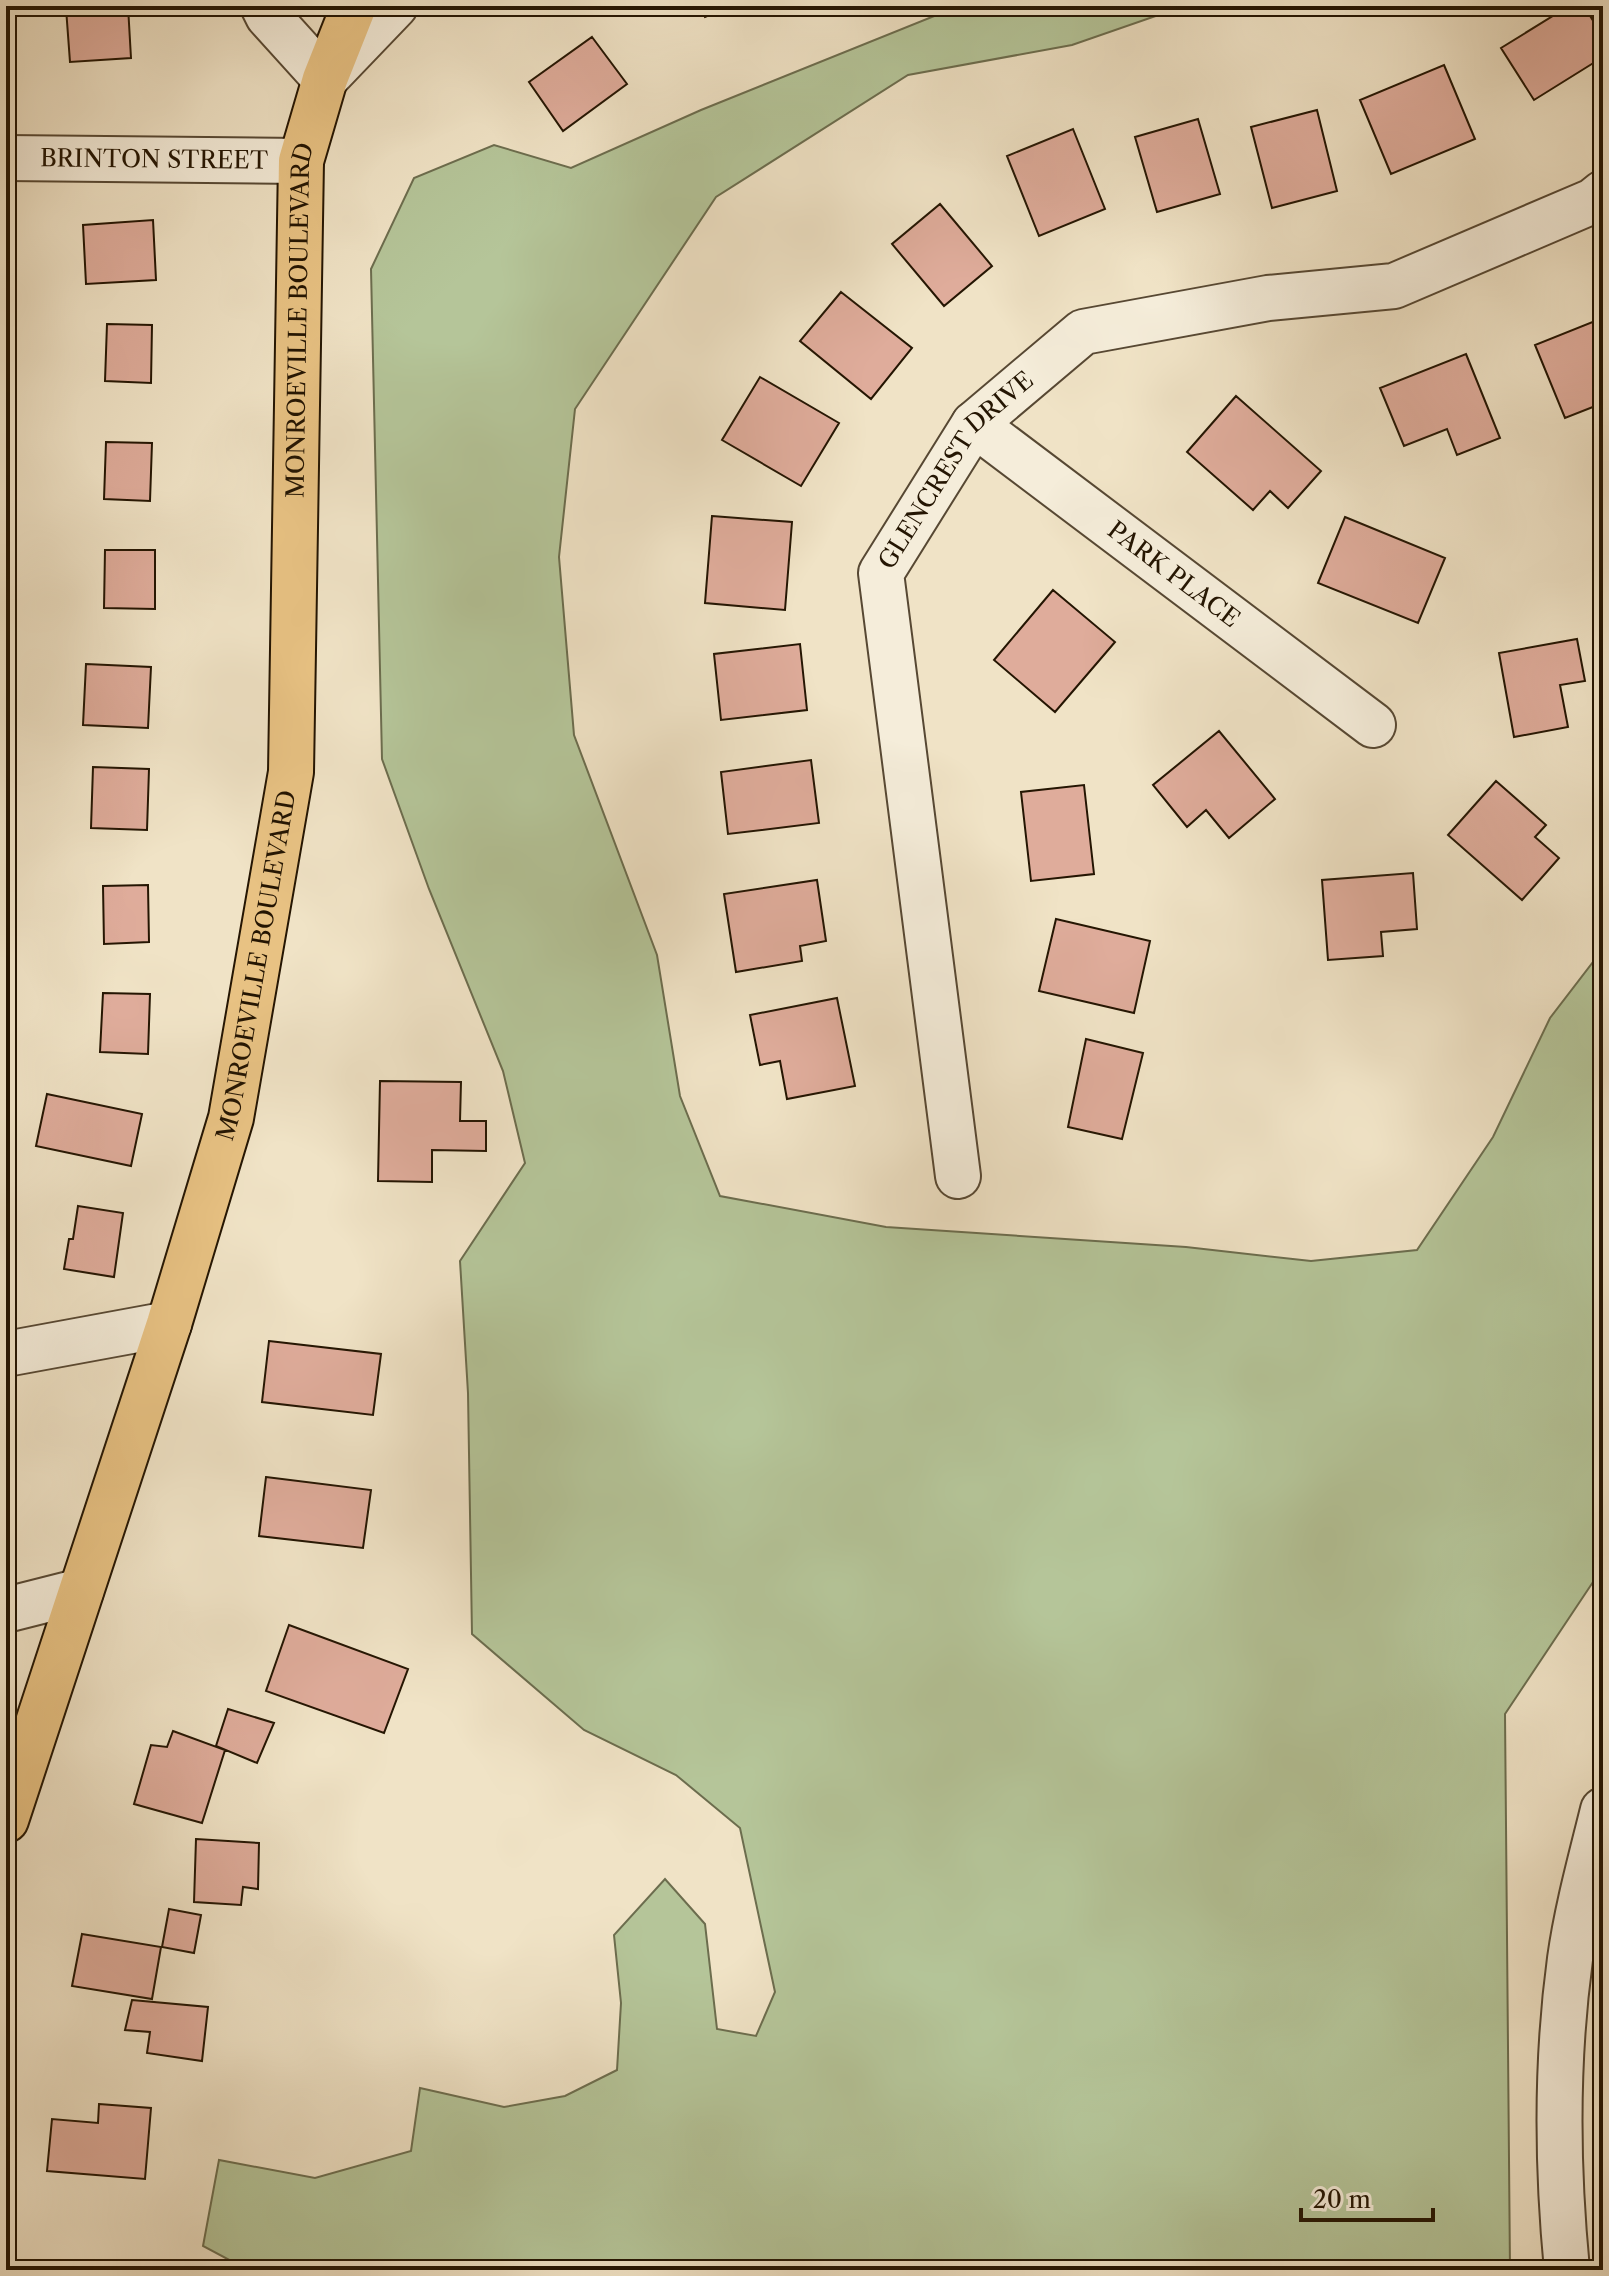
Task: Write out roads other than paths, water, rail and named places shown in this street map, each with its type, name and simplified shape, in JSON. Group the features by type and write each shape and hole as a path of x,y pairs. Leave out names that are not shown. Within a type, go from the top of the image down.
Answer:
{"main road":[{"name":"MONROEVILLE BOULEVARD","path":"6,1820 169,1324 231,1118 291,772 301,161 325,79 354,6"}],"street":[{"path":"263,6 268,16 325,79 395,6"},
{"name":"BRINTON STREET","path":"6,158 301,161"},
{"name":"GLENCREST DRIVE","path":"958,1176 881,573 974,424 1083,332 1268,298 1394,286 1593,201 1603,193"},
{"name":"PARK PLACE","path":"974,424 1373,725"},
{"path":"6,1354 169,1324"},
{"path":"6,1610 81,1591"},
{"path":"1567,2270 1561,2209 1558,2114 1563,2045 1570,1960 1603,1810"}]}
